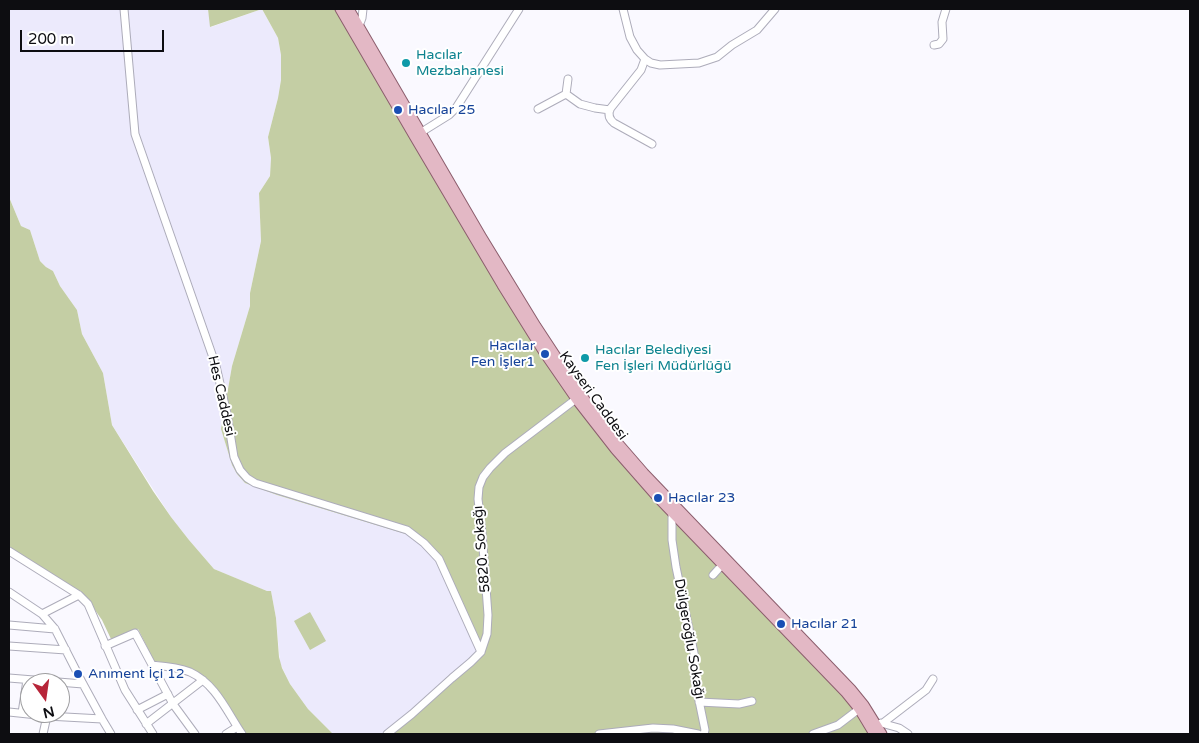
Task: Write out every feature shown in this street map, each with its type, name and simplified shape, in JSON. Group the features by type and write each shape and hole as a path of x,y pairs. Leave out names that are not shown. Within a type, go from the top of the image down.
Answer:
{"main road":[{"name":"Kayseri Caddesi","path":"340,9 536,326 611,435 644,473 851,688 864,705 876,726"},
{"name":"Kayseri Caddesi","path":"349,9 417,134 520,313 576,399 615,449 672,512 801,645 846,693 859,710 876,726"},
{"path":"876,726 882,734"}],"street":[{"name":"Hes Caddesi","path":"124,9 134,130 216,366 234,457 240,470 247,478 256,483 407,530 440,559 480,652"},
{"path":"359,26 363,9"},
{"path":"417,134 449,115 456,108 519,9"},
{"path":"623,9 630,37 637,50 644,59 651,63 660,64 699,63 716,57 758,30 775,9"},
{"path":"934,45 939,44 942,39 942,22 946,9"},
{"path":"644,59 641,70 610,110 610,118 614,123 652,144"},
{"path":"566,94 568,80"},
{"path":"566,94 580,104 610,110"},
{"path":"538,108 566,94"},
{"name":"5820. Sokağı","path":"480,652 487,634 488,615 478,499 479,487 483,477 505,453 576,399"},
{"name":"Dülgeroğlu Sokağı","path":"672,512 672,540 694,653 695,681 705,730 704,734"},
{"path":"9,551 79,595 88,604 125,690 154,734"},
{"path":"712,575 722,564"},
{"path":"9,592 42,614 55,629 111,734"},
{"path":"42,614 79,595"},
{"path":"9,625 55,629"},
{"path":"105,646 135,633 173,704 195,734"},
{"path":"9,646 66,650"},
{"path":"387,734 471,662 480,652"},
{"path":"152,665 174,667 190,672 203,680 217,694 242,734"},
{"path":"876,726 926,690 933,679"},
{"path":"146,724 203,680"},
{"path":"70,683 83,684"},
{"path":"137,710 168,694"},
{"path":"700,702 739,704 752,701"},
{"path":"813,734 838,725 859,710"},
{"path":"70,717 102,719"},
{"path":"226,734 237,726"},
{"path":"876,726 899,728 908,734"},
{"path":"599,734 653,728 672,729 698,734"}],"shaded area":[{"path":"9,9 208,9 211,27 262,9 278,38 281,55 281,80 268,137 271,158 270,176 259,193 261,241 250,293 250,306 232,366 221,429 232,465 245,483 277,495 409,535 437,560 476,649 476,654 447,677 422,703 382,734 333,734 308,709 290,684 280,663 276,618 271,591 214,569 171,517 112,425 103,373 82,334 77,310 60,286 53,271 40,261 30,230 21,226 9,197"}],"green space":[{"path":"208,9 262,9 210,27"},
{"path":"262,9 346,9 572,386 880,734 382,734 422,703 447,677 476,654 476,649 437,560 427,549 409,535 277,495 245,483 232,465 221,429 232,366 250,306 250,293 261,241 259,193 270,176 271,158 268,137 281,80 281,55 278,38"},
{"path":"9,197 21,226 30,230 40,261 53,271 60,286 77,310 82,334 103,373 112,425 171,517 214,569 271,591 282,668 290,684 308,709 333,734 244,734 216,689 168,663 154,661 138,629 111,639 102,620 85,596 9,547"},
{"path":"310,612 326,641 310,650 294,621"}],"place":[{"name":"Hacılar Mezbahanesi","path":"406,63"},
{"name":"Hacılar 25","path":"398,110"},
{"name":"Hacılar Fen İşler1","path":"545,354"},
{"name":"Hacılar Belediyesi Fen İşleri Müdürlüğü","path":"585,358"},
{"name":"Hacılar 23","path":"658,498"},
{"name":"Hacılar 21","path":"781,624"},
{"name":"Anıment İçi 12","path":"78,674"}]}
